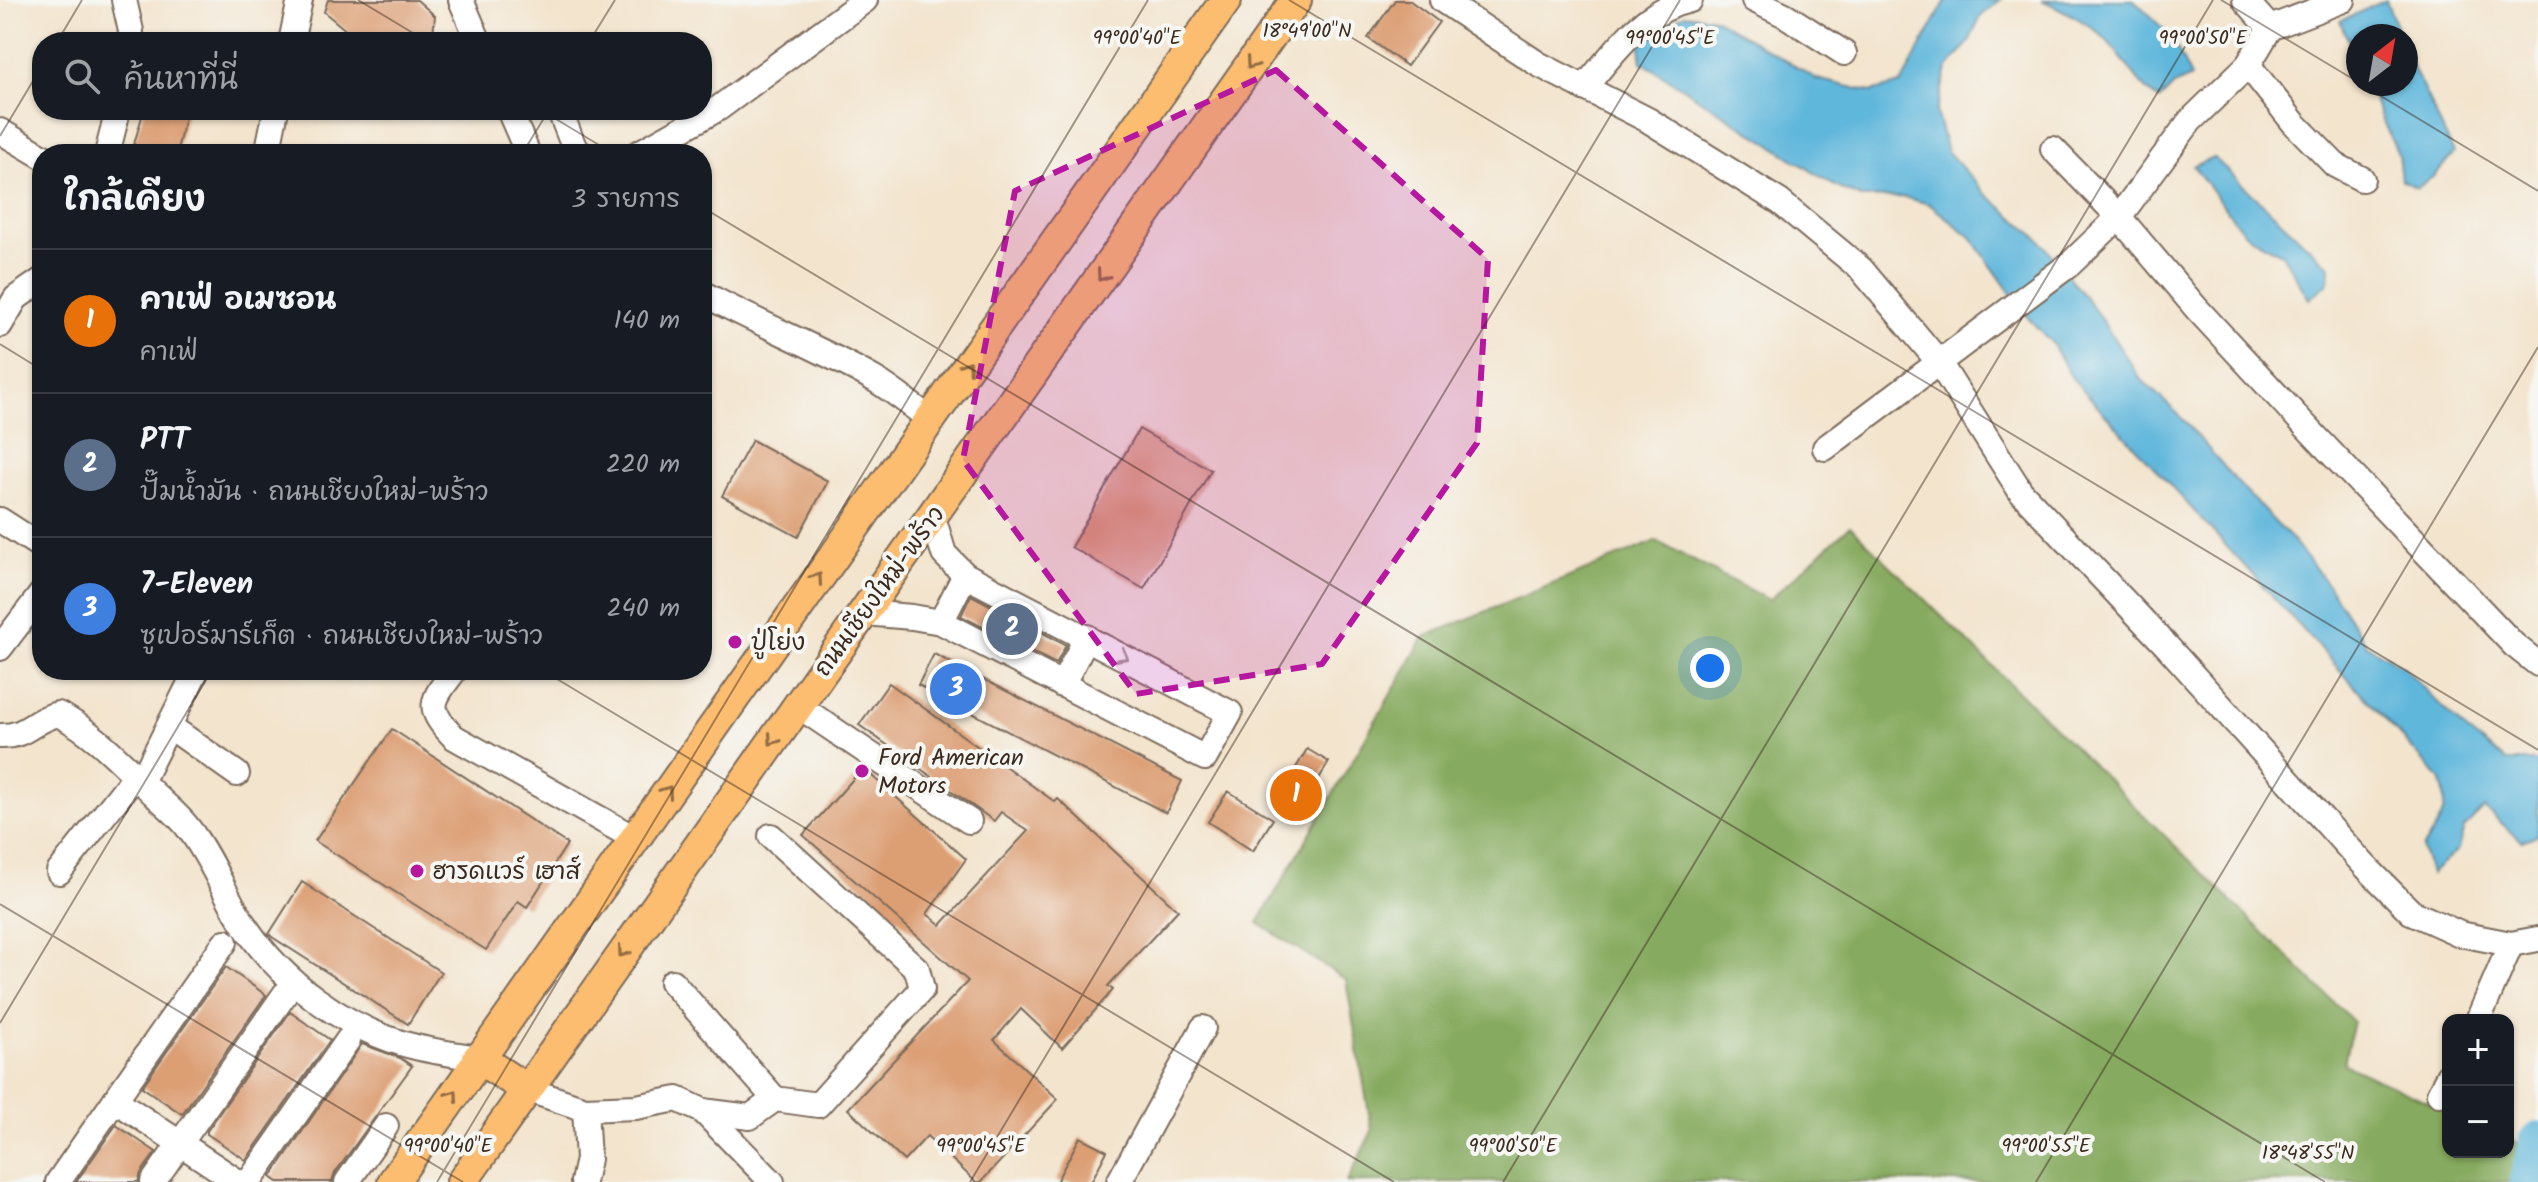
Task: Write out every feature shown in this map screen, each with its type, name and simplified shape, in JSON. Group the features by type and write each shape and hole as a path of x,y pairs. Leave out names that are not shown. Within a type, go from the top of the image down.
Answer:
{"main road":[{"path":"393,1182 1226,0"},
{"name":"ถนนเชียงใหม่-พร้าว","path":"462,1182 1296,0"},
{"path":"478,1058 526,1089"}],"street":[{"path":"124,0 131,32"},
{"path":"293,32 300,0"},
{"path":"461,0 475,32"},
{"path":"712,112 865,0"},
{"path":"1442,0 1538,64 1648,120 1780,202 1861,269 1938,361 2021,492 2165,644 2399,901 2411,912 2460,934 2511,944 2538,939"},
{"path":"1584,88 1641,22 1665,8 1690,0"},
{"path":"1754,0 1785,15 1844,53"},
{"path":"2245,0 2270,28"},
{"path":"1825,448 2070,264 2119,217 2190,121 2248,65 2270,28 2343,0"},
{"path":"2248,65 2294,123 2335,165 2362,179"},
{"path":"110,144 116,120"},
{"path":"269,144 274,120"},
{"path":"513,120 524,144"},
{"path":"563,120 573,144"},
{"path":"655,144 698,120"},
{"path":"0,131 32,150"},
{"path":"2053,149 2119,217 2197,309 2298,418 2514,645 2538,664"},
{"path":"0,325 8,296 32,285"},
{"path":"712,298 746,317 789,334 876,381 930,419"},
{"path":"864,613 941,622 1205,758 1230,713 965,575 944,554 933,517"},
{"path":"0,520 32,541"},
{"path":"941,622 965,575"},
{"path":"0,648 32,606"},
{"path":"1062,685 1087,637"},
{"path":"59,872 138,779 192,680"},
{"path":"447,680 434,704 436,719 454,737 634,838"},
{"path":"797,705 969,821"},
{"path":"0,736 16,737 44,717 58,714 79,725 188,827 247,930 277,965 315,999 356,1024 400,1043 478,1058"},
{"path":"169,726 237,774"},
{"path":"672,982 775,1099 818,1105 922,989 917,969 771,836"},
{"path":"58,1182 225,942"},
{"path":"2481,1014 2511,944"},
{"path":"153,1182 285,994"},
{"path":"1119,1182 1203,1028"},
{"path":"249,1182 348,1040"},
{"path":"526,1089 585,1109 636,1107 677,1099 703,1111 750,1117 775,1099"},
{"path":"115,1100 238,1182"},
{"path":"583,1182 588,1159 585,1109"},
{"path":"703,1111 772,1182"},
{"path":"347,1182 386,1126"}],"highlighted area":[{"path":"1276,70 1488,259 1477,443 1322,664 1136,694 963,460 1015,191"}],"green space":[{"path":"1850,526 2353,1021 2344,1064 2442,1108 2442,1158 2514,1158 2514,1141 2538,1152 2538,1182 1347,1182 1372,1131 1346,980 1258,923 1424,637 1656,541 1769,600"}],"water":[{"path":"1946,0 2000,0 1980,17 1969,42 1947,69 1936,112 1947,151 1984,192 2040,240 2097,313 2140,378 2179,415 2293,541 2327,584 2367,645 2403,667 2460,725 2506,761 2538,763 2538,835 2522,841 2484,808 2464,828 2458,849 2431,874 2422,848 2442,816 2445,799 2440,779 2072,378 2052,343 2029,319 1971,237 1929,204 1903,197 1861,198 1835,186 1642,62 1640,46 1655,31 1685,14 1714,18 1817,79 1871,92 1901,84"},
{"path":"2042,0 2134,0 2170,34 2191,77 2174,85 2159,100 2101,35"},
{"path":"2386,0 2395,24 2346,24 2346,35 2340,21"},
{"path":"2418,78 2454,153 2434,176 2417,188 2401,180 2398,154 2371,96 2418,96"},
{"path":"2214,158 2330,267 2329,282 2309,299 2282,254 2246,235 2193,166"}],"building":[{"path":"328,0 417,0 435,16 433,32 348,32 324,12"},
{"path":"1395,0 1409,0 1439,22 1407,66 1368,38"},
{"path":"141,120 184,120 178,144 134,144"},
{"path":"1139,429 1211,470 1144,589 1071,547"},
{"path":"752,440 828,481 798,537 722,496"},
{"path":"971,595 1066,645 1056,664 961,616"},
{"path":"934,654 1182,781 1166,813 918,685"},
{"path":"889,683 1055,802 1058,799 1178,910 1108,986 1113,990 1062,1048 1021,1009 994,1040 1058,1099 981,1182 976,1182 927,1136 904,1161 848,1109 968,981 803,835 863,768 966,859 927,914 941,925 1028,831 1001,812 994,821 859,725"},
{"path":"392,729 567,844 527,907 518,901 486,950 315,841"},
{"path":"1307,749 1329,762 1300,810 1279,797"},
{"path":"1228,791 1273,819 1253,851 1208,822"},
{"path":"302,882 441,972 408,1024 269,934"},
{"path":"226,967 266,995 182,1114 142,1087"},
{"path":"290,1012 330,1040 246,1160 207,1134 207,1131"},
{"path":"362,1044 400,1058 412,1066 335,1173 332,1182 278,1182 271,1177"},
{"path":"116,1125 156,1152 138,1182 76,1182"},
{"path":"1080,1137 1107,1151 1091,1182 1056,1182"}],"waterway":[{"path":"2528,1182 2538,1141"}],"place":[{"name":"PTT","path":"1012,629"},
{"name":"ปู่โย่ง","path":"735,642"},
{"name":"7-Eleven","path":"956,689"},
{"name":"Ford American Motors","path":"862,771"},
{"name":"คาเฟ่ อเมซอน","path":"1296,795"},
{"name":"ฮารดแวร์ เฮาส์","path":"417,871"}]}
